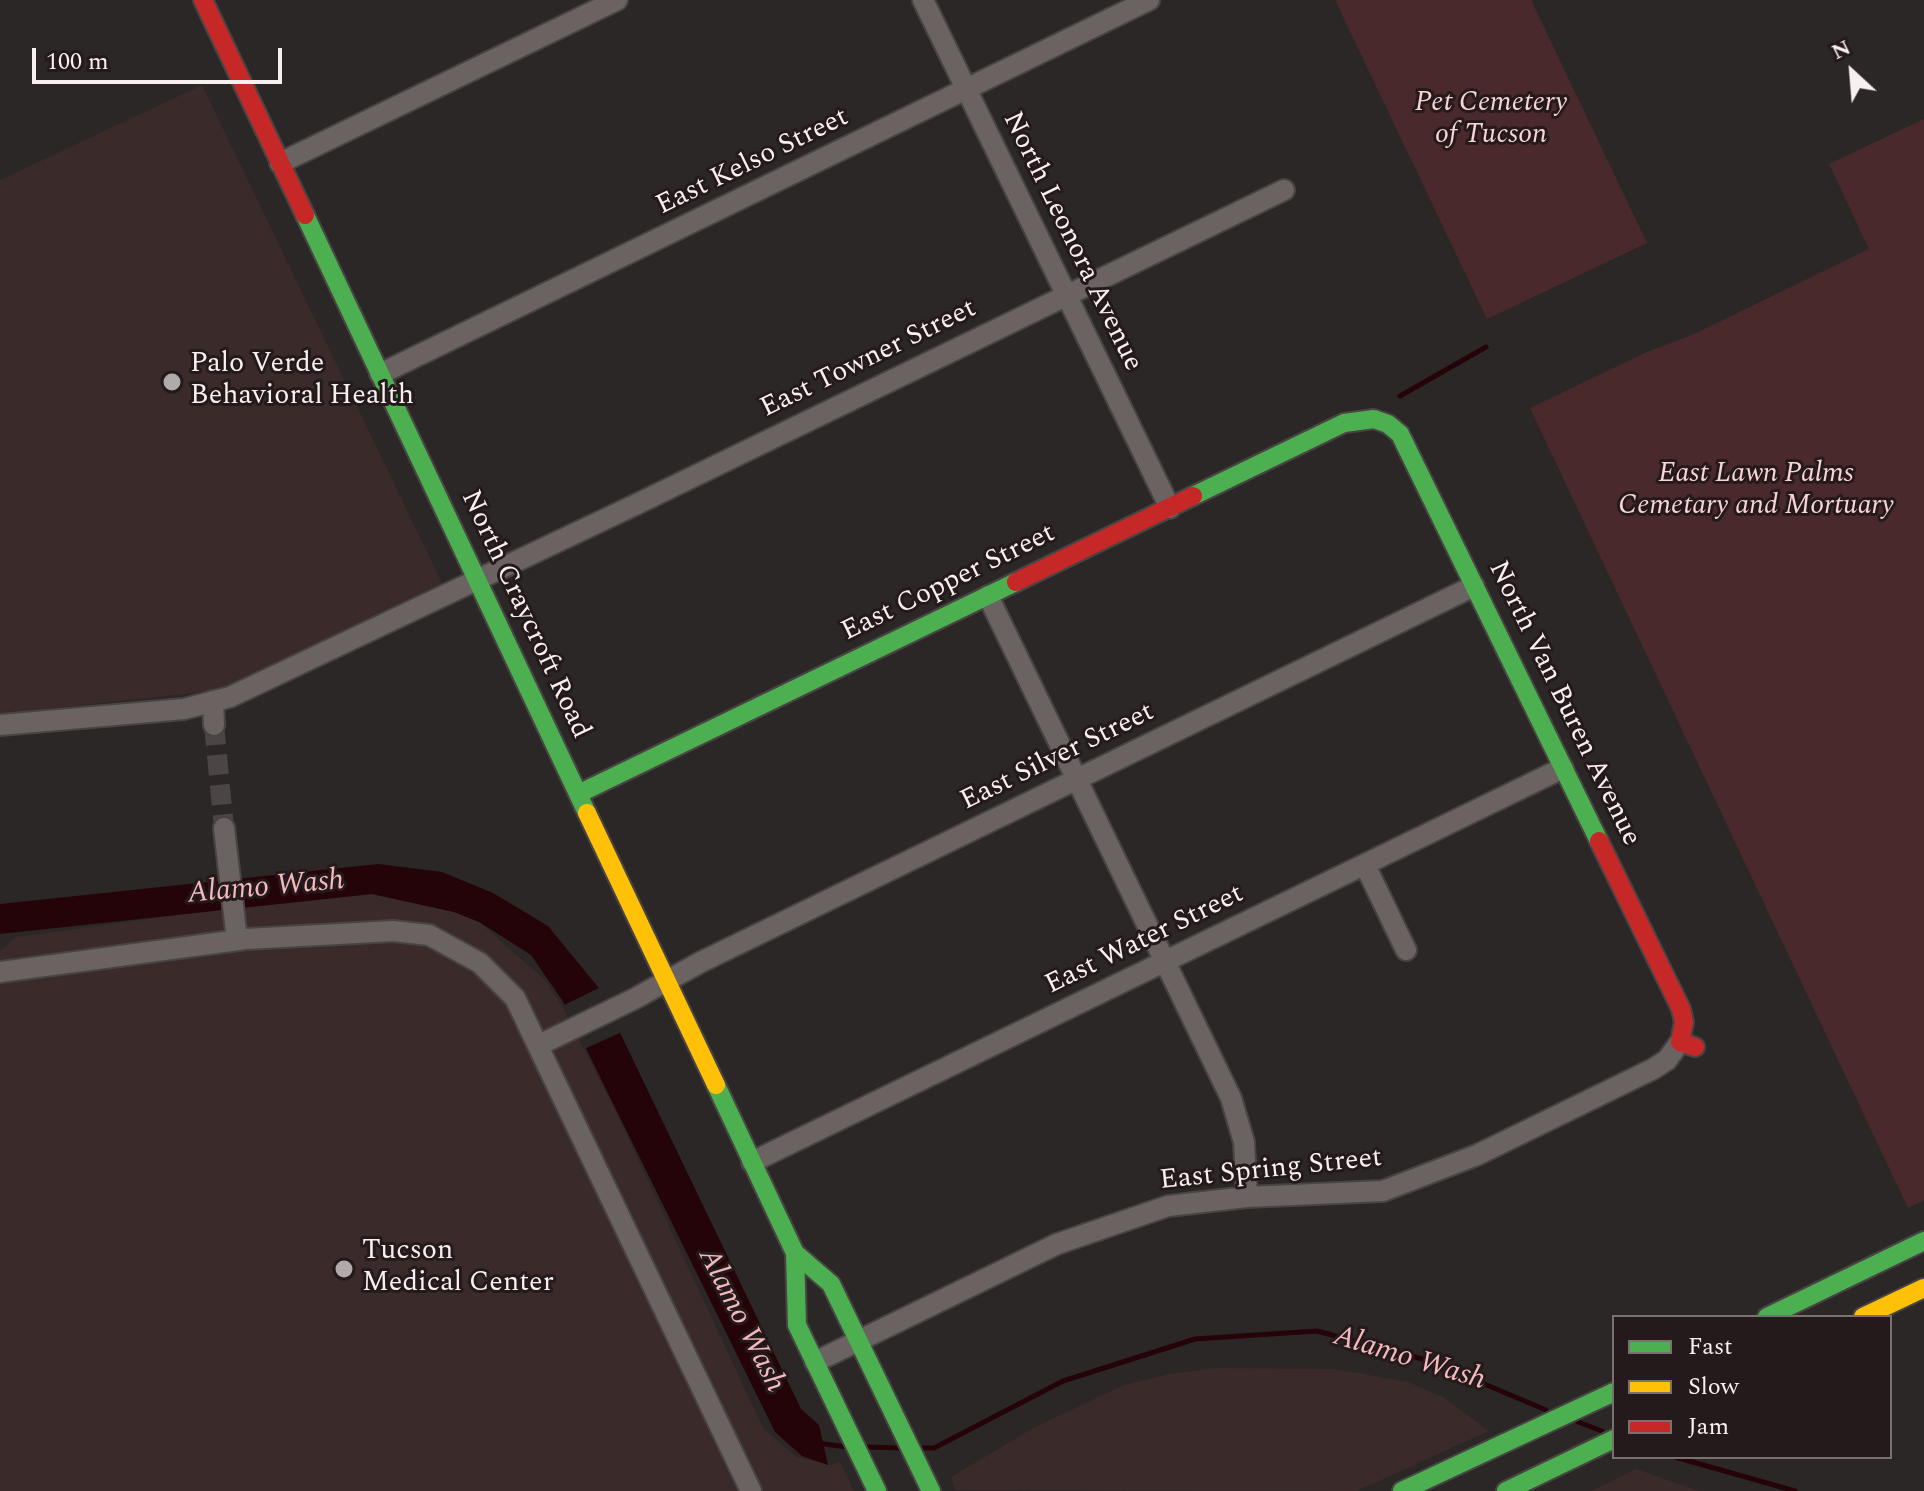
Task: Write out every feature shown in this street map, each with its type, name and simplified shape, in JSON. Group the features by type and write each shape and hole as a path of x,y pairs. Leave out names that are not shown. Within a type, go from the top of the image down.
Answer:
{"main road":[{"name":"North Craycroft Road","path":"203,0 795,1253 797,1325 877,1491"},
{"name":"North Van Buren Avenue","path":"1344,423 1373,409 1400,434 1681,1009 1688,1044"},
{"name":"East Copper Street","path":"578,794 1344,423"},
{"path":"1771,1315 1924,1241"},
{"name":"North Craycroft Road","path":"795,1253 831,1284 931,1491"},
{"path":"1867,1315 1924,1288"},
{"path":"1402,1491 1612,1393"},
{"path":"1506,1491 1612,1440"}],"street":[{"path":"280,163 617,0"},
{"name":"North Leonora Avenue","path":"923,0 1170,508"},
{"name":"East Kelso Street","path":"380,374 1149,0"},
{"name":"East Towner Street","path":"0,725 184,709 248,689 1284,190"},
{"name":"East Silver Street","path":"539,1045 701,962 1474,586"},
{"path":"988,596 1237,1111 1244,1142 1247,1197"},
{"path":"213,701 214,725"},
{"name":"East Water Street","path":"752,1162 1563,768"},
{"path":"224,828 236,930"},
{"path":"1365,865 1406,950"},
{"path":"0,972 236,930 372,931 429,935 480,963 515,998 751,1491"},
{"name":"East Spring Street","path":"815,1362 1057,1244 1168,1206 1247,1197 1383,1191 1477,1155 1653,1069 1688,1044"}],"shaded area":[{"name":"Palo Verde Behavioral Health","path":"202,85 442,583 222,690 0,714 0,180"},
{"name":"Tucson Medical Center","path":"372,894 454,912 479,922 544,979 562,1006 615,1110 763,1428 795,1456 830,1465 840,1462 854,1491 0,1491 0,951 16,937 200,912"},
{"path":"1215,1368 1335,1369 1408,1382 1443,1397 1489,1431 1357,1491 955,1490 951,1477 1035,1427 1124,1385"},
{"path":"1636,1469 1699,1491 1591,1491"}],"green space":[{"name":"Pet Cemetery of Tucson","path":"1335,0 1531,0 1647,243 1487,319"},
{"name":"East Lawn Palms Cemetary and Mortuary","path":"1924,119 1924,1200 1908,1208 1530,408 1647,352 1692,335 1869,249 1829,164"}],"water":[{"name":"Alamo Wash","path":"378,864 442,872 493,893 548,926 598,987 801,1409 819,1425 828,1465 802,1456 775,1432 562,1000 531,955 479,922 454,912 372,894 0,934 0,904"}],"pier":[{"path":"601,987 622,1032 584,1049 562,1006"}],"waterway":[{"path":"1400,396 1486,347"},
{"name":"Alamo Wash","path":"921,1448 934,1448 1063,1381 1195,1339 1317,1331 1430,1361 1546,1410"},
{"name":"Alamo Wash","path":"1578,1422 1602,1431"},
{"name":"Alamo Wash","path":"817,1443 847,1447"},
{"name":"Alamo Wash","path":"865,1447 899,1448"},
{"name":"Alamo Wash","path":"1682,1459 1795,1491"}],"tunnel":[{"path":"214,725 224,828"}],"traffic: fast":[{"path":"305,215 587,813"},
{"path":"1193,496 1344,423 1374,419 1388,424 1400,434 1599,841"},
{"path":"578,794 1016,582"},
{"path":"716,1085 795,1253 797,1325 877,1491"},
{"path":"1771,1315 1924,1241"},
{"path":"795,1253 831,1284 931,1491"},
{"path":"1402,1491 1612,1393"},
{"path":"1506,1491 1612,1440"}],"traffic: slow":[{"path":"587,813 716,1085"},
{"path":"1867,1315 1924,1288"}],"traffic: jam":[{"path":"203,0 305,215"},
{"path":"1016,582 1193,496"},
{"path":"1599,841 1681,1009 1684,1022 1680,1042 1695,1047"}],"place":[{"name":"Palo Verde Behavioral Health","path":"172,382"},
{"name":"Tucson Medical Center","path":"344,1269"}]}
